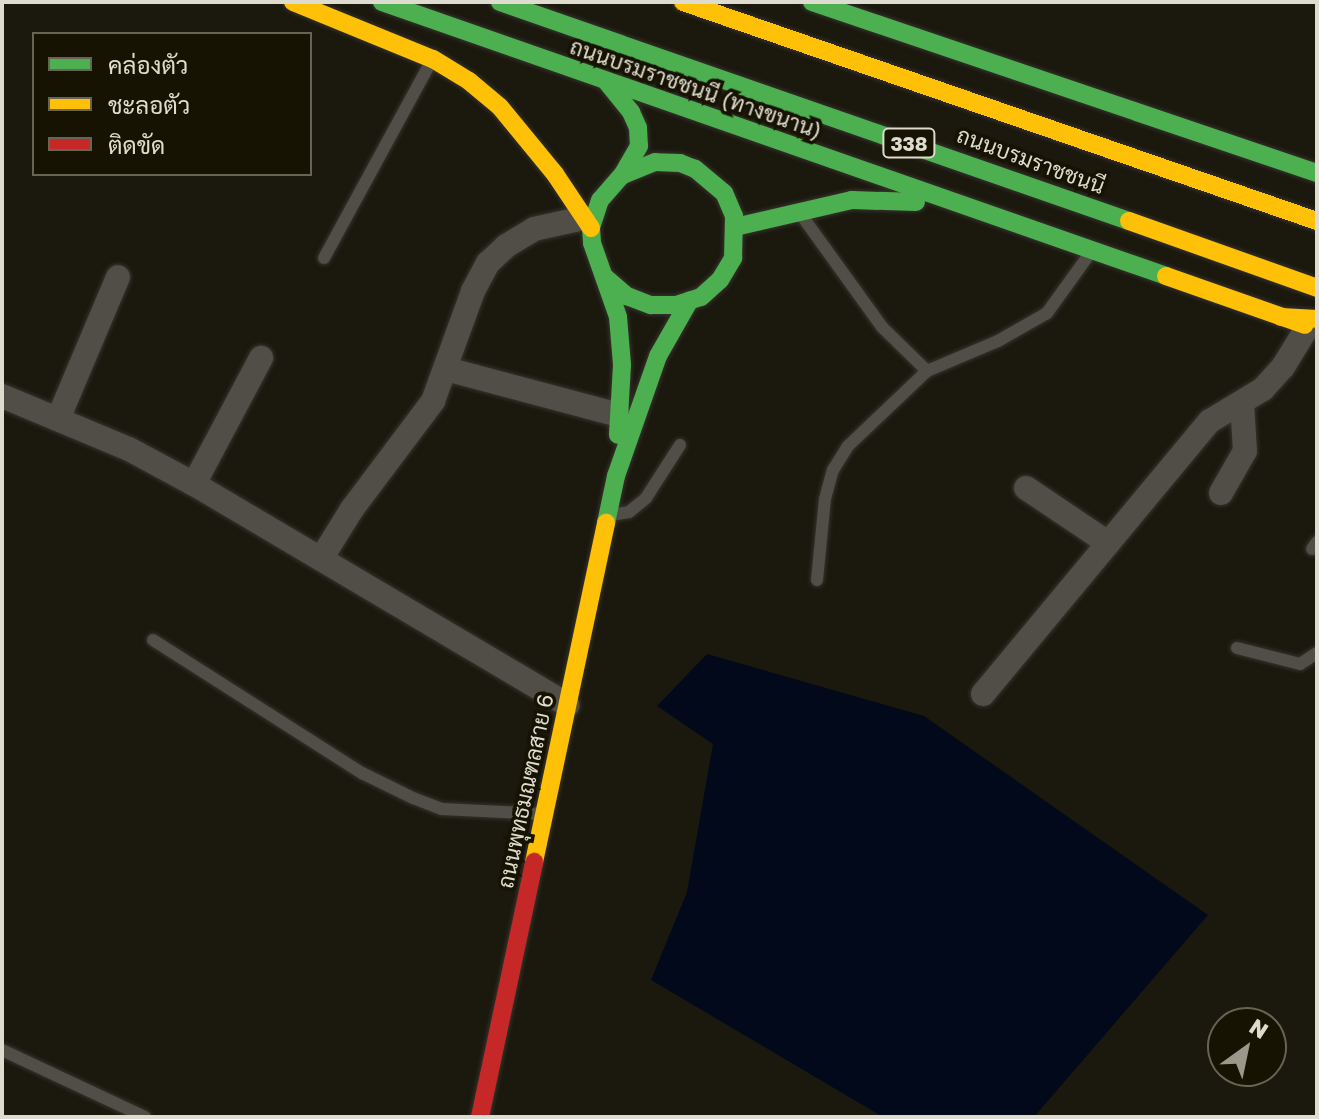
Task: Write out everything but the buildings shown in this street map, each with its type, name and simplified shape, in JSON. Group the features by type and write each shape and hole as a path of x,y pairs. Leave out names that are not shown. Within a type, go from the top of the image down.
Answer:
{"main road":[{"path":"293,2 433,59 469,81 500,107 555,174 588,223 618,317 622,365 616,476"},
{"name":"ถนนบรมราชชนนี (ทางขนาน)","path":"382,2 1091,252 1281,317 1314,325"},
{"name":"ถนนบรมราชชนนี","path":"500,2 1317,288"},
{"name":"ถนนบรมราชชนนี","path":"683,2 1317,221"},
{"path":"812,2 1317,173"},
{"path":"841,2 907,35"},
{"path":"588,223 600,200 622,175 639,146 638,128 631,112 606,81"},
{"path":"606,278 627,296 651,305 676,305 701,297 720,280 733,258 735,227 724,193 695,169 680,163 655,162 622,175"},
{"name":"ถนนบรมราชชนนี (ทางขนาน)","path":"735,227 852,200 893,200 994,218"},
{"path":"616,476 658,356 690,300"},
{"name":"ถนนพุทธมณฑลสาย 6","path":"480,1117 616,476"}],"street":[{"path":"321,559 352,509 433,401 461,320 488,263 506,246 534,229 588,223"},
{"path":"58,419 118,277"},
{"path":"983,694 1210,421 1242,403 1283,367 1314,325"},
{"path":"194,484 261,358"},
{"path":"446,369 619,415"},
{"path":"2,396 129,449 194,484 568,705"},
{"path":"1221,493 1245,451 1242,403"},
{"path":"1026,488 1108,543"}],"lane":[{"path":"324,258 433,59"},
{"path":"798,210 882,327 927,371"},
{"path":"817,580 825,499 833,470 848,446 927,371 998,341 1047,313 1091,252"},
{"path":"607,516 629,512 646,498 680,445"},
{"path":"153,640 362,773 413,798 442,809 544,814"},
{"path":"1237,648 1300,664 1317,653"},
{"path":"2,1050 145,1117"}],"water":[{"path":"707,654 924,716 1208,915 1034,1117 883,1117 651,980 687,892 713,744 657,706"}],"traffic: fast":[{"path":"382,2 1166,276"},
{"path":"500,2 1129,221"},
{"path":"812,2 1317,173"},
{"path":"606,81 631,112 638,128 639,146 622,175"},
{"path":"606,278 627,296 651,305 676,305 701,297 720,280 733,258 734,216 724,193 695,169 680,163 655,162 622,175 600,200 591,228 592,243 618,317 622,365 618,435"},
{"path":"735,227 852,200 916,202"},
{"path":"606,523 616,476 658,356 690,300"}],"traffic: slow":[{"path":"293,2 433,59 469,81 500,107 555,174 591,228"},
{"path":"683,2 1317,221"},
{"path":"1129,221 1317,288"},
{"path":"1166,276 1305,325"},
{"path":"1281,317 1317,319"},
{"path":"534,862 606,523"}],"traffic: jam":[{"path":"480,1117 534,862"}]}
